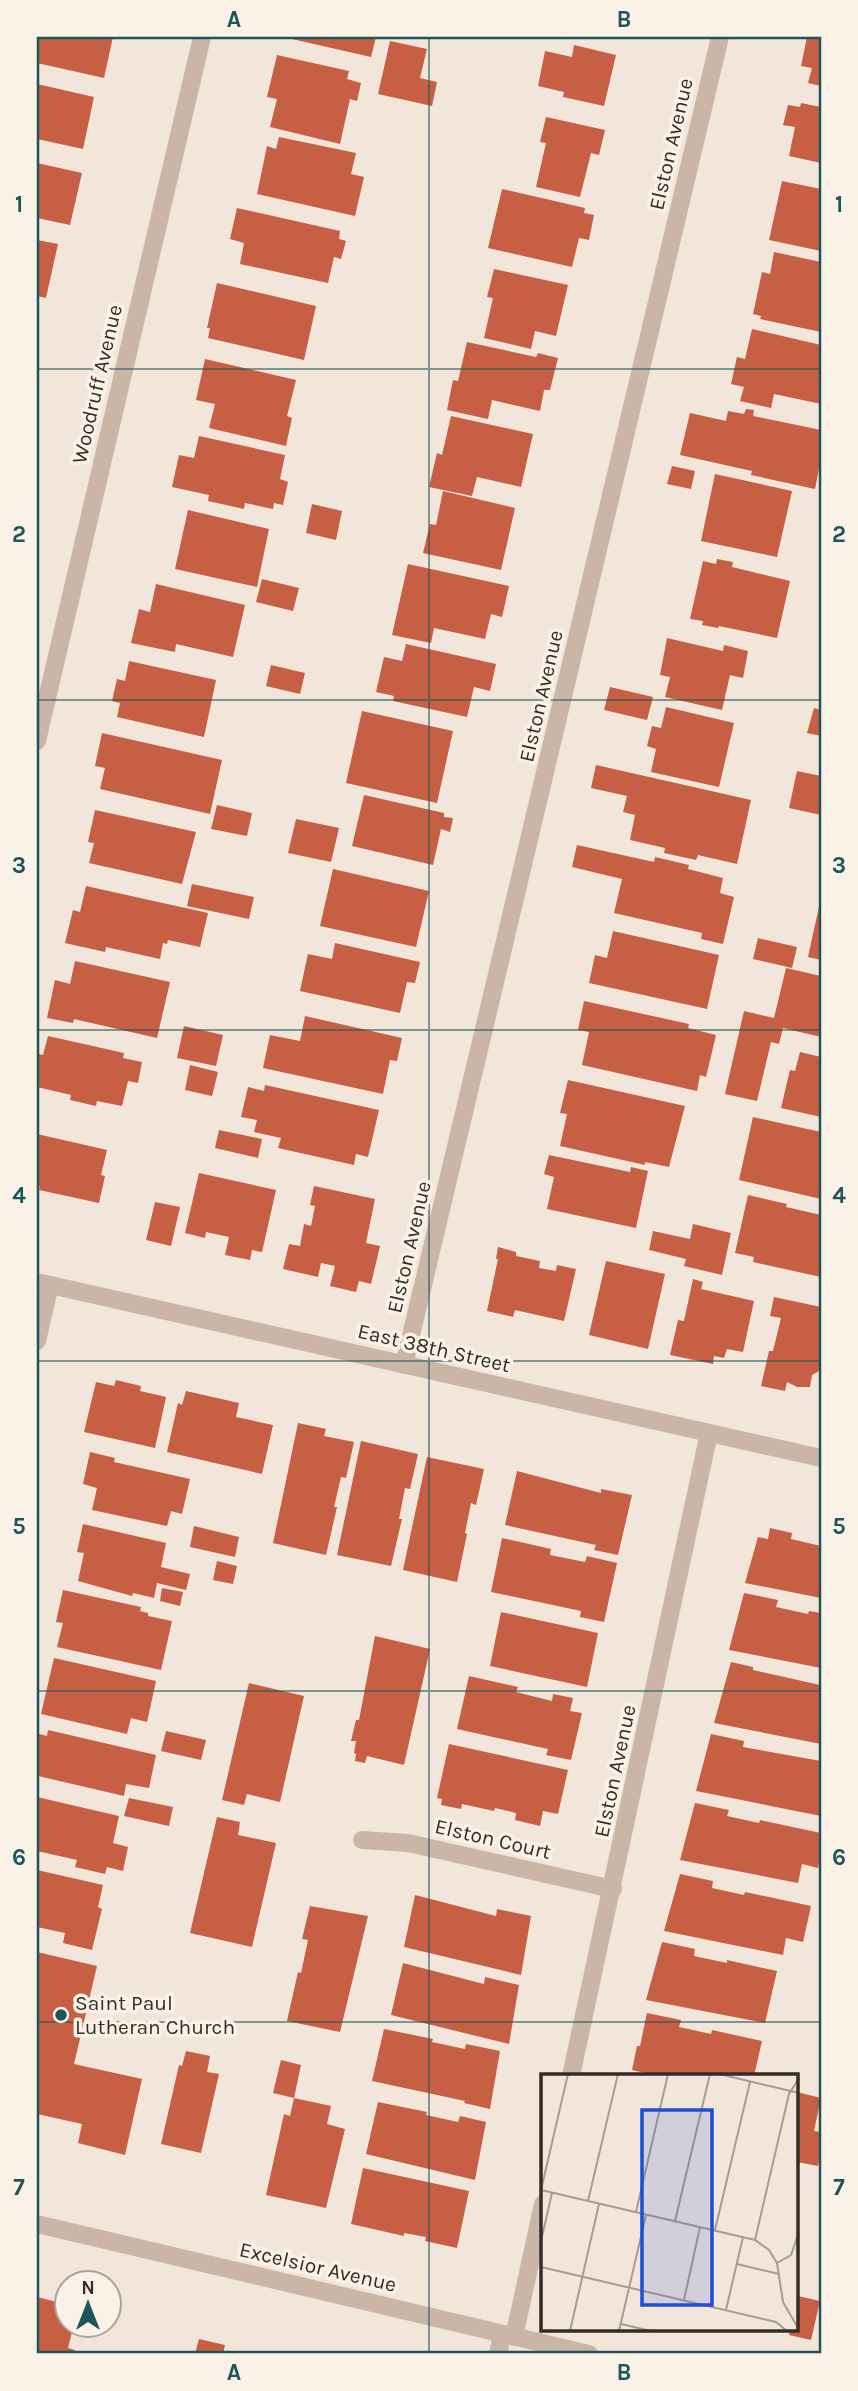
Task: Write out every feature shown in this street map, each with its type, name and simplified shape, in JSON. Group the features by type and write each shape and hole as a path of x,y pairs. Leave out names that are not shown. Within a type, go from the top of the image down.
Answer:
{"street":[{"name":"Woodruff Avenue","path":"37,741 202,37"},
{"name":"Elston Avenue","path":"404,1365 720,37"},
{"name":"East 38th Street","path":"43,1283 821,1458"},
{"path":"37,1341 43,1283"},
{"name":"Elston Avenue","path":"571,2074 709,1433"},
{"name":"Elston Court","path":"362,1840 408,1843 613,1889"},
{"path":"498,2354 508,2336 541,2212"},
{"name":"Excelsior Avenue","path":"37,2224 589,2354"}],"building":[{"path":"37,37 113,37 104,78 37,63"},
{"path":"376,37 371,57 292,39"},
{"path":"807,37 821,37 821,86 808,83 812,68 801,66"},
{"path":"390,41 427,49 420,78 437,82 432,106 378,94"},
{"path":"574,45 616,55 604,106 563,97 564,92 538,86 545,51 572,57"},
{"path":"277,55 349,71 347,79 361,83 357,101 350,99 340,144 270,127 277,99 267,97"},
{"path":"37,84 94,97 83,149 37,139"},
{"path":"801,103 821,107 821,163 789,156 795,127 783,125 788,105 800,107"},
{"path":"546,117 605,130 599,155 591,153 580,197 536,187 546,143 540,142"},
{"path":"279,137 356,153 351,174 364,177 355,216 257,194 267,146 276,149"},
{"path":"37,163 82,173 70,225 37,218"},
{"path":"782,181 821,189 821,251 769,240"},
{"path":"502,189 585,208 584,213 594,215 589,240 579,238 572,267 488,248"},
{"path":"237,208 340,231 339,239 346,241 341,259 334,257 328,283 240,264 244,243 230,239"},
{"path":"37,240 58,244 46,298 37,296"},
{"path":"774,252 821,262 821,332 760,319 761,316 753,314 762,272 770,274"},
{"path":"494,269 568,285 556,336 535,331 531,349 484,338 493,298 487,297"},
{"path":"217,283 316,306 304,360 208,338 210,328 207,328"},
{"path":"752,329 821,345 821,404 774,394 771,408 740,401 744,387 731,384 737,357 745,359"},
{"path":"467,342 536,357 538,353 558,358 550,390 544,390 540,411 492,400 488,419 447,410 453,380 458,381"},
{"path":"205,359 296,380 287,416 292,418 286,446 209,428 215,404 196,400"},
{"path":"746,409 754,410 753,416 821,430 821,459 815,489 680,455 690,413 726,421 728,411 744,414"},
{"path":"451,416 533,434 521,487 477,477 472,496 429,487 437,453 442,455"},
{"path":"199,436 285,455 280,479 288,482 283,505 274,503 273,509 245,503 244,509 208,501 209,495 172,487 179,455 194,458"},
{"path":"672,466 695,471 691,489 667,484"},
{"path":"715,474 792,491 777,557 701,541"},
{"path":"443,491 515,508 501,570 423,553 430,524 436,525"},
{"path":"312,504 342,511 336,540 306,533"},
{"path":"188,510 269,529 257,587 175,569"},
{"path":"717,559 733,562 732,567 790,581 777,638 702,625 703,621 690,619 703,561 716,564"},
{"path":"408,564 509,586 502,617 491,614 485,639 434,628 431,643 392,635"},
{"path":"262,579 299,588 293,611 256,602"},
{"path":"156,584 245,605 233,657 176,644 175,652 131,643 139,609 150,612"},
{"path":"667,638 723,651 724,645 748,651 743,678 730,675 722,710 665,697 670,677 660,675"},
{"path":"406,644 496,664 490,691 474,687 467,717 393,701 394,696 376,692 384,657 402,661"},
{"path":"129,661 216,680 204,737 117,717 120,703 112,701 117,679 125,681"},
{"path":"271,665 305,673 300,694 266,686"},
{"path":"610,687 653,697 647,720 604,710"},
{"path":"666,707 734,723 719,787 651,772 656,749 647,746 652,726 661,728"},
{"path":"814,708 821,710 821,736 807,733"},
{"path":"362,711 453,731 437,803 346,783"},
{"path":"102,733 222,760 210,814 100,789 105,768 95,766"},
{"path":"596,765 751,800 737,864 698,855 696,860 664,853 665,848 630,840 635,815 623,812 627,796 591,788"},
{"path":"797,771 821,776 821,815 789,808"},
{"path":"364,795 444,813 444,817 453,818 450,832 441,829 433,865 352,846"},
{"path":"217,805 252,813 247,836 211,829"},
{"path":"95,810 196,832 182,884 89,863 94,843 88,842"},
{"path":"296,819 339,828 331,862 288,853"},
{"path":"577,845 654,862 655,857 689,865 688,869 723,878 720,893 734,897 723,944 701,939 702,933 614,913 622,879 572,867"},
{"path":"333,869 429,891 416,947 320,926"},
{"path":"192,884 254,897 249,919 187,906"},
{"path":"86,886 208,913 200,947 168,940 167,944 163,943 160,959 106,947 105,952 65,943 73,910 80,912"},
{"path":"821,902 821,960 808,957"},
{"path":"613,931 719,955 707,1009 589,983 595,955 607,958"},
{"path":"758,938 797,947 792,968 753,959"},
{"path":"335,943 420,962 415,983 407,982 400,1013 300,991 308,954 332,959"},
{"path":"75,961 170,982 157,1038 74,1019 73,1023 47,1018 55,980 70,984"},
{"path":"786,968 821,976 821,1037 783,1028 779,1044 771,1042 757,1101 725,1094 744,1011 774,1018"},
{"path":"584,1001 689,1024 688,1028 716,1035 706,1077 700,1075 697,1091 582,1065 589,1032 578,1030"},
{"path":"305,1016 402,1038 397,1061 390,1060 383,1094 263,1068 270,1035 300,1041"},
{"path":"184,1026 223,1035 216,1066 177,1058"},
{"path":"48,1036 124,1053 123,1058 142,1062 138,1083 128,1081 122,1106 97,1101 96,1106 70,1100 71,1095 37,1087 38,1054 43,1055"},
{"path":"800,1052 821,1057 821,1117 781,1108 790,1070 795,1071"},
{"path":"190,1065 218,1072 212,1096 185,1090"},
{"path":"568,1080 685,1106 669,1167 645,1162 645,1165 560,1146 567,1114 560,1113"},
{"path":"265,1085 379,1110 368,1157 356,1154 354,1165 278,1148 281,1138 254,1132 257,1120 241,1117 248,1087 264,1091"},
{"path":"753,1117 821,1132 821,1199 739,1180"},
{"path":"219,1130 262,1139 258,1158 215,1148"},
{"path":"37,1134 107,1150 101,1175 105,1176 99,1203 39,1190"},
{"path":"549,1155 630,1172 631,1167 648,1171 636,1228 547,1209 554,1177 544,1174"},
{"path":"199,1173 276,1190 262,1252 252,1250 250,1260 225,1255 229,1237 206,1232 205,1238 185,1233"},
{"path":"314,1186 375,1199 366,1243 380,1246 371,1284 359,1281 356,1292 330,1286 335,1266 321,1263 318,1277 283,1269 289,1244 300,1246 304,1224 311,1226 315,1206 310,1205"},
{"path":"748,1195 821,1215 821,1277 753,1262 754,1257 735,1253"},
{"path":"155,1202 180,1207 171,1246 146,1240"},
{"path":"693,1224 731,1233 722,1275 684,1266 686,1259 649,1250 653,1231 690,1239"},
{"path":"498,1247 516,1252 516,1256 540,1261 539,1268 556,1271 557,1265 576,1269 564,1321 515,1310 513,1317 487,1311"},
{"path":"606,1261 665,1274 648,1349 589,1335"},
{"path":"693,1279 703,1282 701,1289 754,1301 743,1352 727,1349 724,1358 714,1356 713,1364 670,1355 678,1320 684,1321"},
{"path":"774,1297 821,1307 821,1370 812,1375 810,1387 797,1387 787,1382 785,1391 761,1386 769,1351 773,1351 781,1318 770,1316"},
{"path":"116,1380 141,1386 140,1391 166,1397 155,1448 84,1432 96,1382 114,1386"},
{"path":"186,1391 239,1403 236,1417 273,1425 262,1474 167,1452 178,1403 182,1405"},
{"path":"298,1423 326,1429 324,1436 354,1442 346,1478 341,1477 326,1555 273,1543"},
{"path":"361,1441 418,1454 410,1489 405,1488 399,1519 402,1519 391,1566 337,1555"},
{"path":"90,1452 115,1458 114,1462 190,1479 182,1514 171,1511 167,1526 92,1510 97,1488 83,1484"},
{"path":"427,1457 484,1469 476,1505 471,1503 457,1582 403,1570"},
{"path":"517,1471 601,1493 601,1489 632,1495 618,1555 594,1550 596,1545 505,1525"},
{"path":"83,1524 166,1543 161,1567 190,1574 186,1590 157,1583 154,1598 133,1593 132,1596 78,1581 84,1553 77,1552"},
{"path":"194,1526 239,1537 235,1557 190,1547"},
{"path":"770,1528 792,1533 791,1539 821,1546 821,1598 745,1583 758,1537 768,1539"},
{"path":"502,1538 551,1549 550,1555 585,1562 587,1556 617,1563 604,1622 580,1617 581,1611 491,1592"},
{"path":"217,1561 237,1566 233,1584 213,1580"},
{"path":"162,1588 183,1592 180,1606 160,1601"},
{"path":"63,1590 141,1607 140,1611 148,1613 148,1616 172,1621 161,1670 57,1647 63,1623 56,1622"},
{"path":"744,1593 778,1600 776,1607 808,1614 809,1611 821,1613 821,1668 729,1650"},
{"path":"501,1612 598,1633 587,1687 490,1666"},
{"path":"375,1636 430,1649 404,1765 367,1756 365,1763 355,1761 356,1741 351,1741 356,1720 359,1720"},
{"path":"54,1658 156,1681 147,1722 131,1718 127,1734 41,1714"},
{"path":"731,1662 753,1667 753,1670 820,1685 821,1744 714,1723"},
{"path":"469,1676 518,1687 516,1692 552,1701 553,1694 573,1698 570,1711 582,1713 571,1760 546,1755 548,1749 457,1729"},
{"path":"249,1683 304,1696 280,1802 247,1794 244,1805 222,1800"},
{"path":"48,1730 156,1755 149,1788 126,1784 124,1796 38,1776 37,1743 39,1734 47,1736"},
{"path":"166,1731 206,1740 201,1760 161,1751"},
{"path":"711,1734 744,1741 743,1747 821,1761 821,1816 696,1791"},
{"path":"449,1744 568,1770 558,1814 543,1811 540,1826 515,1820 516,1813 495,1808 494,1811 462,1804 461,1809 441,1805 442,1799 437,1798"},
{"path":"37,1797 119,1816 113,1843 128,1847 123,1871 107,1867 105,1874 75,1867 77,1860 37,1851"},
{"path":"129,1798 173,1807 169,1826 124,1816"},
{"path":"695,1803 729,1810 727,1816 821,1833 818,1868 802,1864 798,1883 680,1860"},
{"path":"217,1817 240,1822 238,1835 276,1843 252,1947 190,1933"},
{"path":"37,1870 103,1885 98,1907 102,1909 92,1950 63,1943 65,1933 37,1927"},
{"path":"680,1874 713,1881 712,1888 811,1906 803,1942 786,1938 783,1955 664,1931"},
{"path":"415,1895 496,1916 497,1909 531,1916 521,1975 404,1947"},
{"path":"310,1906 368,1916 340,2032 287,2021 308,1940 302,1939"},
{"path":"662,1942 695,1949 694,1956 777,1971 765,2023 646,2000"},
{"name":"Saint Paul Lutheran Church","path":"37,1952 97,1966 74,2064 142,2079 125,2155 78,2143 82,2124 37,2114"},
{"path":"403,1963 484,1984 485,1977 519,1985 509,2044 391,2015"},
{"path":"647,2013 681,2020 679,2027 711,2034 712,2030 762,2041 754,2074 649,2074 632,2070 637,2046 640,2046"},
{"path":"384,2029 465,2049 466,2044 500,2051 490,2109 372,2081"},
{"path":"186,2051 210,2056 207,2072 219,2074 201,2153 161,2144 179,2065 182,2066"},
{"path":"281,2060 301,2065 294,2098 273,2093"},
{"path":"798,2092 821,2098 814,2131 821,2132 818,2166 798,2162"},
{"path":"294,2098 331,2106 327,2124 345,2129 326,2208 266,2195 284,2114 290,2116"},
{"path":"378,2102 427,2112 426,2115 458,2122 460,2116 486,2122 475,2180 366,2154"},
{"path":"363,2168 469,2191 457,2248 425,2241 426,2237 404,2233 404,2236 351,2224"},
{"path":"798,2296 820,2301 811,2340 789,2335 790,2332 798,2332"},
{"path":"37,2297 52,2301 52,2338 70,2338 68,2348 75,2350 74,2354 37,2354"},
{"path":"199,2339 225,2345 223,2354 195,2354"}],"place":[{"name":"Saint Paul Lutheran Church","path":"61,2015"}]}
